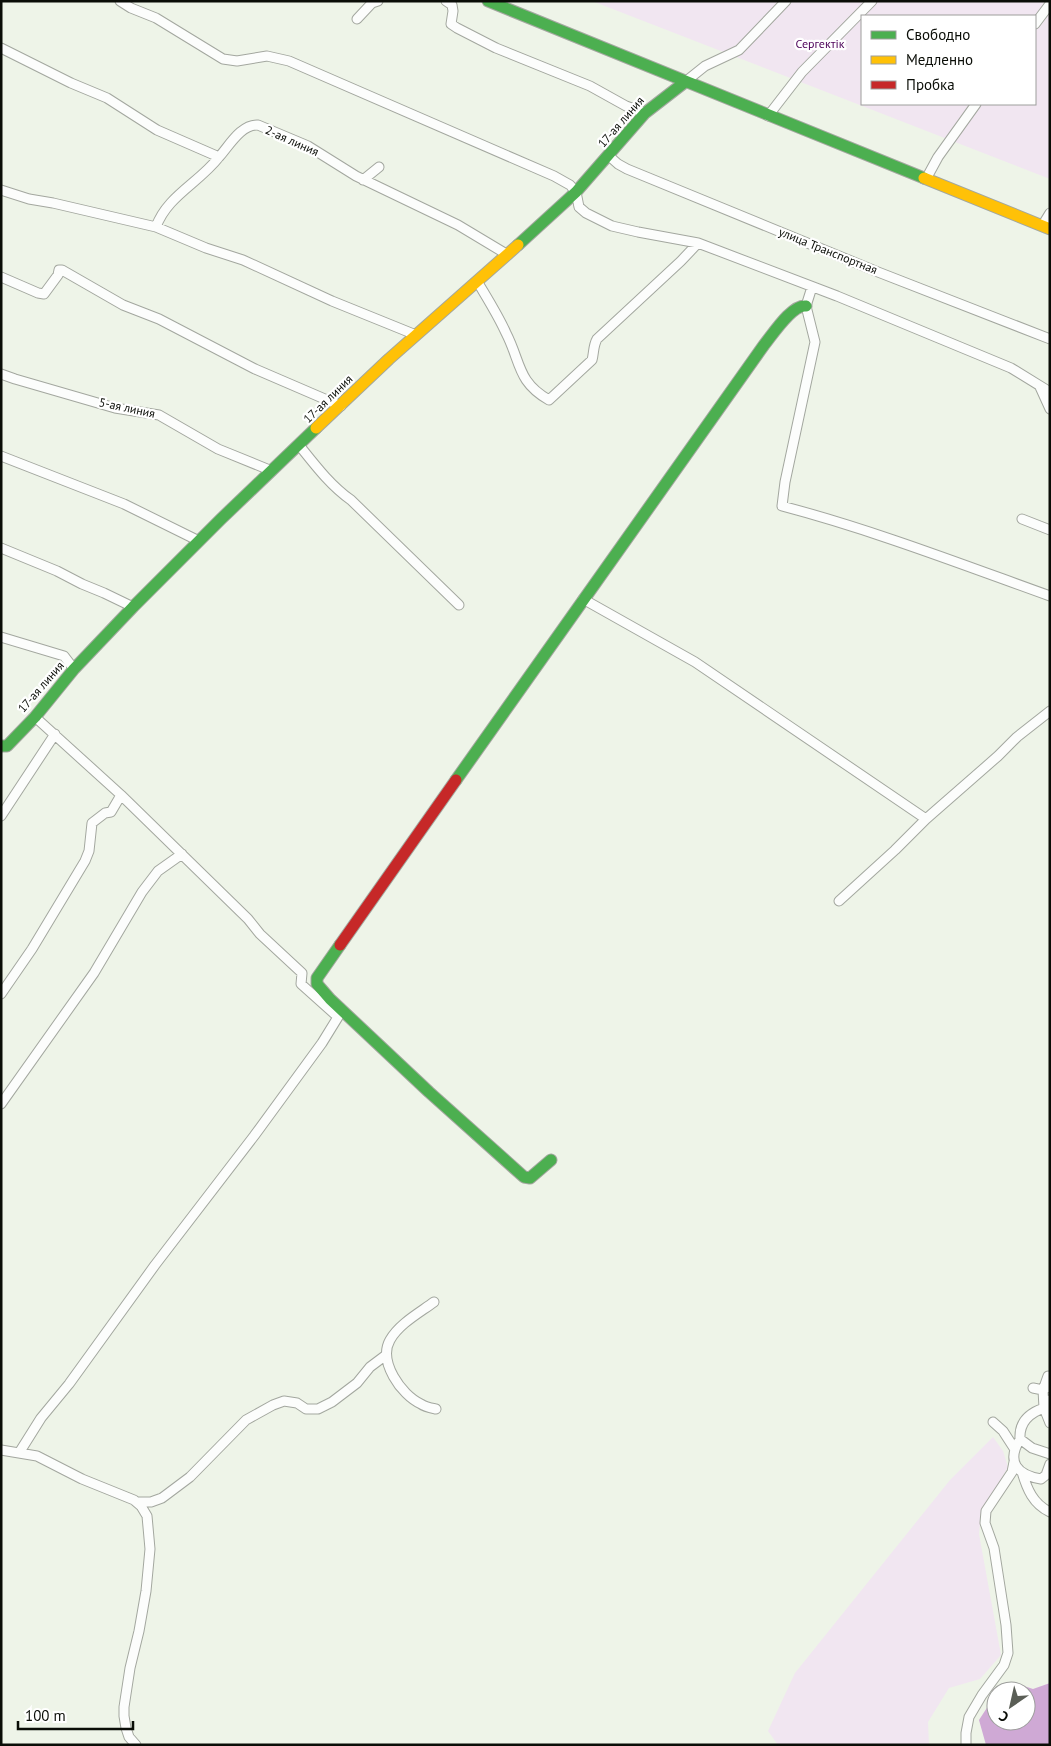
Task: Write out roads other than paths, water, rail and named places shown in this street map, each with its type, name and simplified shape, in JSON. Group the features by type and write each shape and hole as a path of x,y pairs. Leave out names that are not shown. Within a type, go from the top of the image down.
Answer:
{"street":[{"path":"120,1 131,8 156,18 223,59 236,61 267,56 289,61 408,114 524,162 570,185 576,192 579,207 612,226 698,243 1011,368 1050,392"},
{"path":"446,1 452,5 451,24 457,28 496,48 590,86 626,106 645,113"},
{"path":"488,1 1046,227 1050,213"},
{"path":"685,82 706,66 739,50 786,1"},
{"path":"768,116 802,72 872,1"},
{"path":"357,19 373,2"},
{"path":"1036,23 1050,4"},
{"path":"1,48 70,83 107,98 157,130 219,157"},
{"name":"17-ая линия","path":"3,748 35,717 74,669 199,541 389,359 508,255 576,192 645,113 685,82"},
{"path":"926,179 938,157 975,105"},
{"name":"2-ая линия","path":"156,227 161,215 173,199 186,190 244,129 258,125 308,146 363,180 458,225 508,255"},
{"name":"улица Транспортная","path":"609,156 627,169 878,272 1050,339"},
{"path":"363,180 379,167"},
{"path":"1,190 29,199 156,227 206,248 243,260 332,301 416,335"},
{"path":"477,281 507,333 523,376 538,394 549,400 592,360 593,346 597,339 681,262 698,243"},
{"path":"3,281 44,294 59,270 62,270 122,304 159,319 255,369 341,406"},
{"path":"812,287 806,306 814,342 785,482 782,506 816,515 916,548 1050,596"},
{"path":"551,1160 530,1178 524,1177 330,999 317,984 317,978 764,345 795,308 802,305 806,306"},
{"name":"5-ая линия","path":"1,374 55,391 102,402 116,408 160,415 218,449 272,471"},
{"path":"1039,385 1050,409"},
{"path":"299,445 339,492 351,500 459,605"},
{"path":"1,456 124,504 199,541"},
{"path":"1022,519 1050,530"},
{"path":"1,548 57,571 133,607"},
{"path":"583,599 695,662 926,818"},
{"path":"1,637 64,656 74,669"},
{"path":"839,901 895,850 926,818 1017,737 1050,711"},
{"path":"19,1453 41,1418 69,1384 155,1265 254,1136 322,1043 338,1017 301,984 302,973 260,934 248,919 121,795 35,717"},
{"path":"1,816 55,734"},
{"path":"1,994 32,949 85,861 89,851 92,823 105,813 111,812 121,795"},
{"path":"1,1104 94,973 152,878 163,866 182,854"},
{"path":"434,1302 413,1317 391,1338 387,1346 386,1355 394,1377 408,1395 420,1404 436,1409"},
{"path":"136,1502 151,1502 162,1498 182,1483 246,1420 284,1401 297,1403 306,1409 318,1409 332,1402 386,1355"},
{"path":"1048,1376 1047,1404 1050,1423"},
{"path":"1033,1388 1047,1388"},
{"path":"966,1745 969,1717 1004,1665 1008,1653 1006,1625 994,1548 985,1523 986,1511 1012,1472 1014,1462 1012,1432 1033,1412 1047,1404"},
{"path":"1020,1439 1020,1432 1024,1421"},
{"path":"993,1422 1003,1431 1012,1445"},
{"path":"1012,1445 1020,1439"},
{"path":"1020,1439 1032,1448 1048,1454 1050,1463 1046,1479"},
{"path":"1,1450 36,1456 61,1469 111,1489 136,1502 147,1516 150,1549 146,1591 124,1707 126,1728 129,1737 136,1745"},
{"path":"1014,1462 1018,1469 1028,1476 1046,1479"},
{"path":"1022,1472 1027,1488 1036,1503 1050,1512"},
{"path":"1027,1488 1034,1482 1046,1479"}],"park label":[{"name":"Сергектік","path":"820,44"}]}
